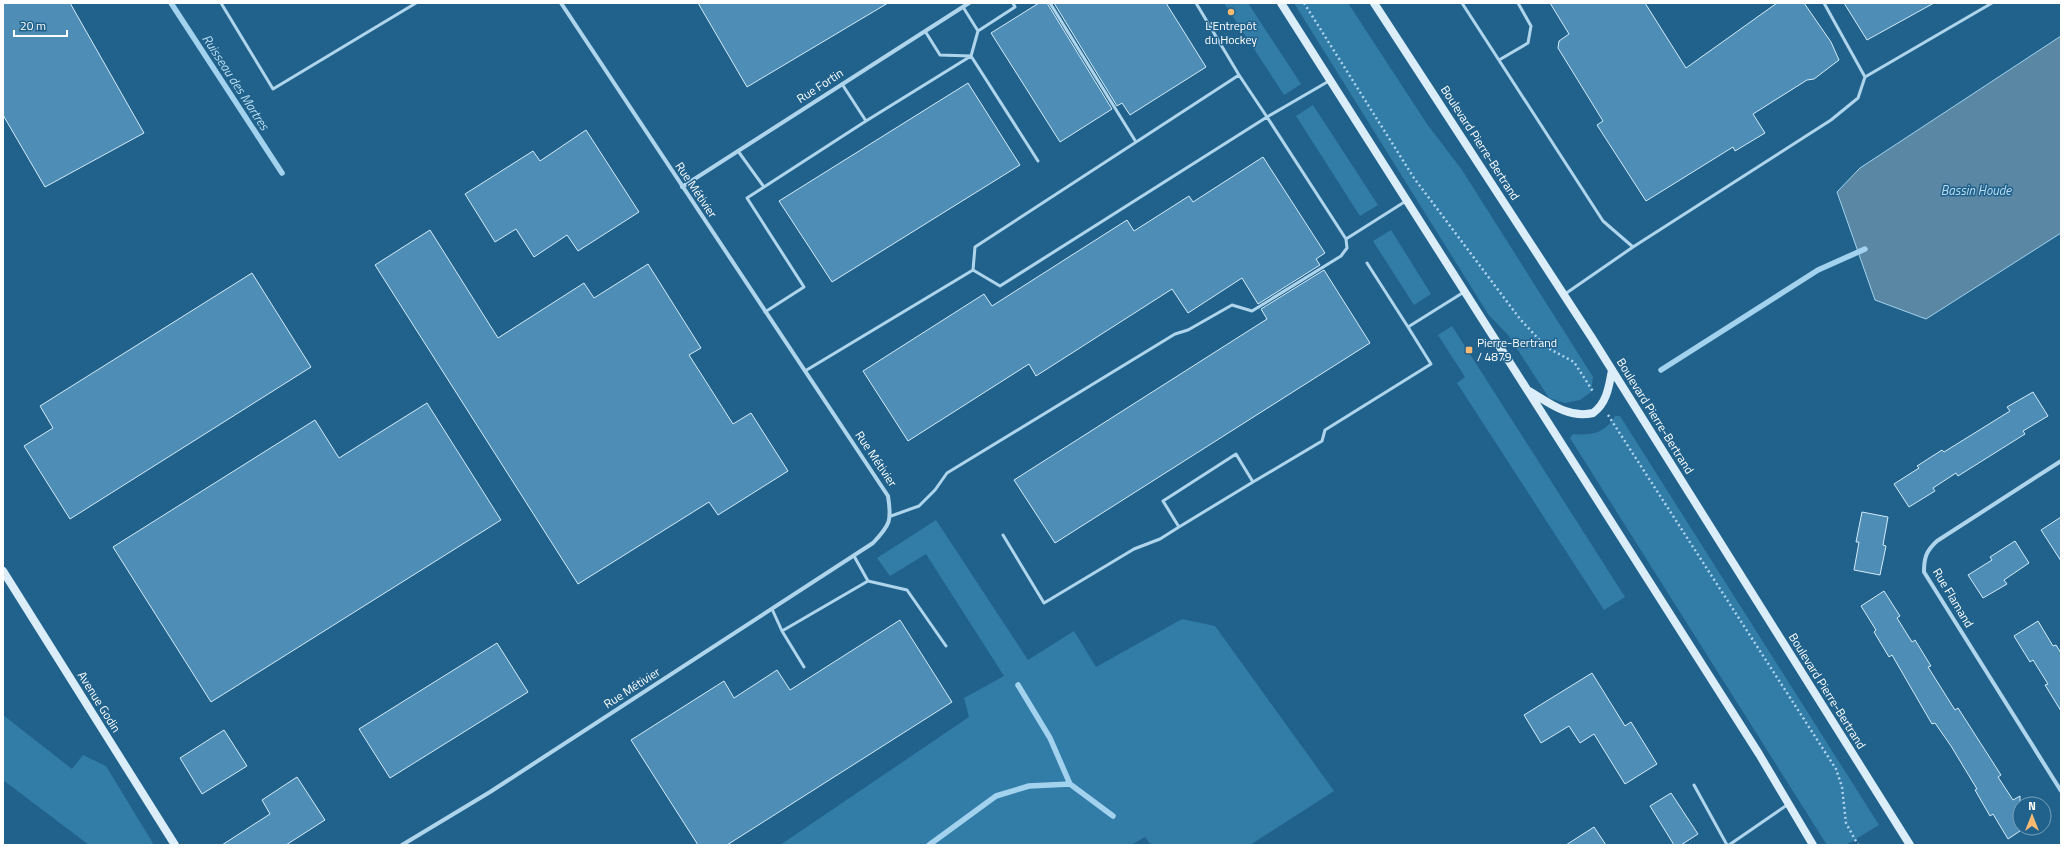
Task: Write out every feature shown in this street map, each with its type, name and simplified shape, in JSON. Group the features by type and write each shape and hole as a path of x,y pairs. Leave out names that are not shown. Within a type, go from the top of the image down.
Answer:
{"main road":[{"path":"1281,3 1759,754 1814,845"},
{"name":"Boulevard Pierre-Bertrand","path":"1374,3 1612,370 1910,845"},
{"path":"1527,389 1556,407 1575,414 1586,415 1596,412 1605,399 1609,389 1612,370"},
{"name":"Avenue Godin","path":"3,571 175,845"}],"street":[{"name":"Rue Métivier","path":"402,845 490,792 854,556 873,543 884,531 891,516 888,496 561,3"},
{"name":"Rue Fortin","path":"682,187 969,3"},
{"name":"Rue Flamand","path":"2061,461 1937,541 1929,548 1924,558 1924,572 2061,791"}],"lane":[{"path":"221,3 273,89 416,3"},
{"path":"765,312 804,287 747,198 866,120 971,56 978,31 1015,7 1013,3"},
{"path":"1050,3 1136,142"},
{"path":"891,516 919,506 935,490 947,473 1175,334 1188,330 1232,305 1252,311 1341,256 1347,248 1346,239 1268,117 1239,75 1196,3"},
{"path":"1462,3 1603,221 1633,247"},
{"path":"1499,60 1528,43 1531,26 1518,3"},
{"path":"1824,3 1865,77"},
{"path":"1563,295 1633,247 1830,120 1858,98 1865,77 1992,3"},
{"path":"963,7 978,31"},
{"path":"925,31 940,55 971,56"},
{"path":"971,56 1038,161"},
{"path":"974,270 975,247 1239,75"},
{"path":"974,270 1000,286 1268,117 1330,80"},
{"path":"842,84 866,120"},
{"path":"738,151 764,188"},
{"path":"1346,239 1406,201"},
{"path":"1003,535 1044,603 1134,549 1160,539 1322,441 1325,430 1431,364 1367,263"},
{"path":"805,371 974,270"},
{"path":"1408,327 1464,292"},
{"path":"1179,527 1163,501 1236,454 1253,482"},
{"path":"854,556 868,581"},
{"path":"782,631 868,581 907,590 946,646"},
{"path":"772,609 782,631 804,667"},
{"path":"1694,786 1728,845 1789,804"}],"path":[{"path":"1304,3 1414,178 1520,320 1546,347 1574,362 1592,391"},
{"path":"1612,421 1836,769 1842,787 1846,823 1858,845"}],"shaded area":[{"path":"1224,3 1248,3 1301,84 1284,95"},
{"path":"1294,3 1348,3 1427,124 1462,170 1593,377 1591,392 1580,400 1565,403 1549,398 1508,335 1488,314"},
{"path":"1313,105 1378,205 1360,216 1296,116"},
{"path":"1391,230 1431,294 1414,305 1373,241"},
{"path":"1452,326 1625,597 1604,610 1457,383 1465,377 1438,335"},
{"path":"1615,416 1620,416 1879,825 1846,845 1827,845 1570,438 1573,434 1592,434 1603,430"},
{"path":"936,520 1028,660 1074,631 1096,667 1182,619 1215,626 1334,791 1250,845 1151,845 1145,837 1131,845 780,845 969,717 964,698 1004,676 926,554 890,576 877,558"},
{"path":"3,715 72,769 83,755 106,766 154,845 89,845 3,780"}],"water":[{"name":"Bassin Houde","path":"2061,36 2061,233 1926,319 1875,300 1837,192 1860,168"}],"building":[{"path":"3,3 70,3 144,133 45,187 3,115"},
{"path":"698,3 888,3 747,87"},
{"path":"1039,3 1047,3 1112,109 1060,142 991,33"},
{"path":"1054,3 1166,3 1206,67 1130,115 1122,103 1117,106"},
{"path":"1550,3 1645,3 1686,68 1777,3 1804,3 1831,42 1839,60 1814,79 1807,80 1753,114 1765,133 1735,151 1733,147 1646,201 1597,125 1603,121 1558,48 1559,41 1569,34"},
{"path":"1844,3 1934,3 1867,40"},
{"path":"968,83 1020,165 832,282 779,201"},
{"path":"586,130 639,212 578,251 567,235 534,257 516,229 495,242 465,194 533,151 540,161"},
{"path":"1263,157 1325,253 1316,259 1320,265 1258,304 1242,278 1188,313 1172,289 1036,376 1029,364 908,441 863,371 984,294 992,306 1127,220 1134,231 1189,196 1193,202"},
{"path":"430,230 498,338 584,283 594,298 648,264 701,348 689,355 733,424 751,413 788,471 718,515 709,502 578,584 375,265"},
{"path":"1324,270 1370,343 1055,543 1014,480 1267,319 1261,309"},
{"path":"252,273 311,367 70,519 24,446 53,428 40,406"},
{"path":"2033,392 2048,416 2023,431 2025,434 1958,476 1956,473 1933,488 1935,491 1909,507 1894,484 1919,468 1917,466 1942,450 1944,452 2010,411 2007,407"},
{"path":"427,403 501,520 211,702 113,547 315,420 339,458"},
{"path":"1862,512 1888,517 1883,545 1886,546 1880,575 1854,570 1859,542 1856,542"},
{"path":"2061,517 2061,561 2041,530"},
{"path":"2015,541 2029,563 2004,580 2007,584 1983,598 1968,575 1992,560 1990,557"},
{"path":"1884,591 1900,616 1897,618 1912,642 1915,640 1931,666 1928,667 1955,710 1958,708 2001,775 1998,777 2012,798 2012,836 2008,839 1993,814 1990,816 1975,790 1977,789 1951,746 1935,723 1932,724 1892,655 1889,657 1874,632 1876,630 1861,606"},
{"path":"900,620 952,702 727,845 698,845 631,740 724,681 734,698 777,670 790,690"},
{"path":"2038,621 2053,646 2056,645 2061,653 2061,711 2045,685 2048,684 2033,660 2030,662 2014,636"},
{"path":"497,643 528,692 390,778 359,729"},
{"path":"1592,673 1625,726 1631,722 1657,764 1625,784 1594,734 1580,743 1569,726 1541,743 1524,715"},
{"path":"224,730 247,766 202,794 180,758"},
{"path":"297,777 325,820 286,845 222,845 270,814 262,800"},
{"path":"1671,793 1698,834 1681,845 1674,845 1650,806"},
{"path":"1594,827 1606,845 1566,845"}],"waterway":[{"name":"Ruisseau des Martres","path":"171,3 282,173"},
{"path":"1661,370 1818,270 1865,249"},
{"path":"1018,685 1050,738 1070,784"},
{"name":"Ruisseau des Martres","path":"929,845 996,796 1029,786 1070,784 1113,816"}],"place":[{"name":"L'Entrepôt du Hockey","path":"1231,12"},
{"name":"Pierre-Bertrand / 4879","path":"1469,350"}]}
